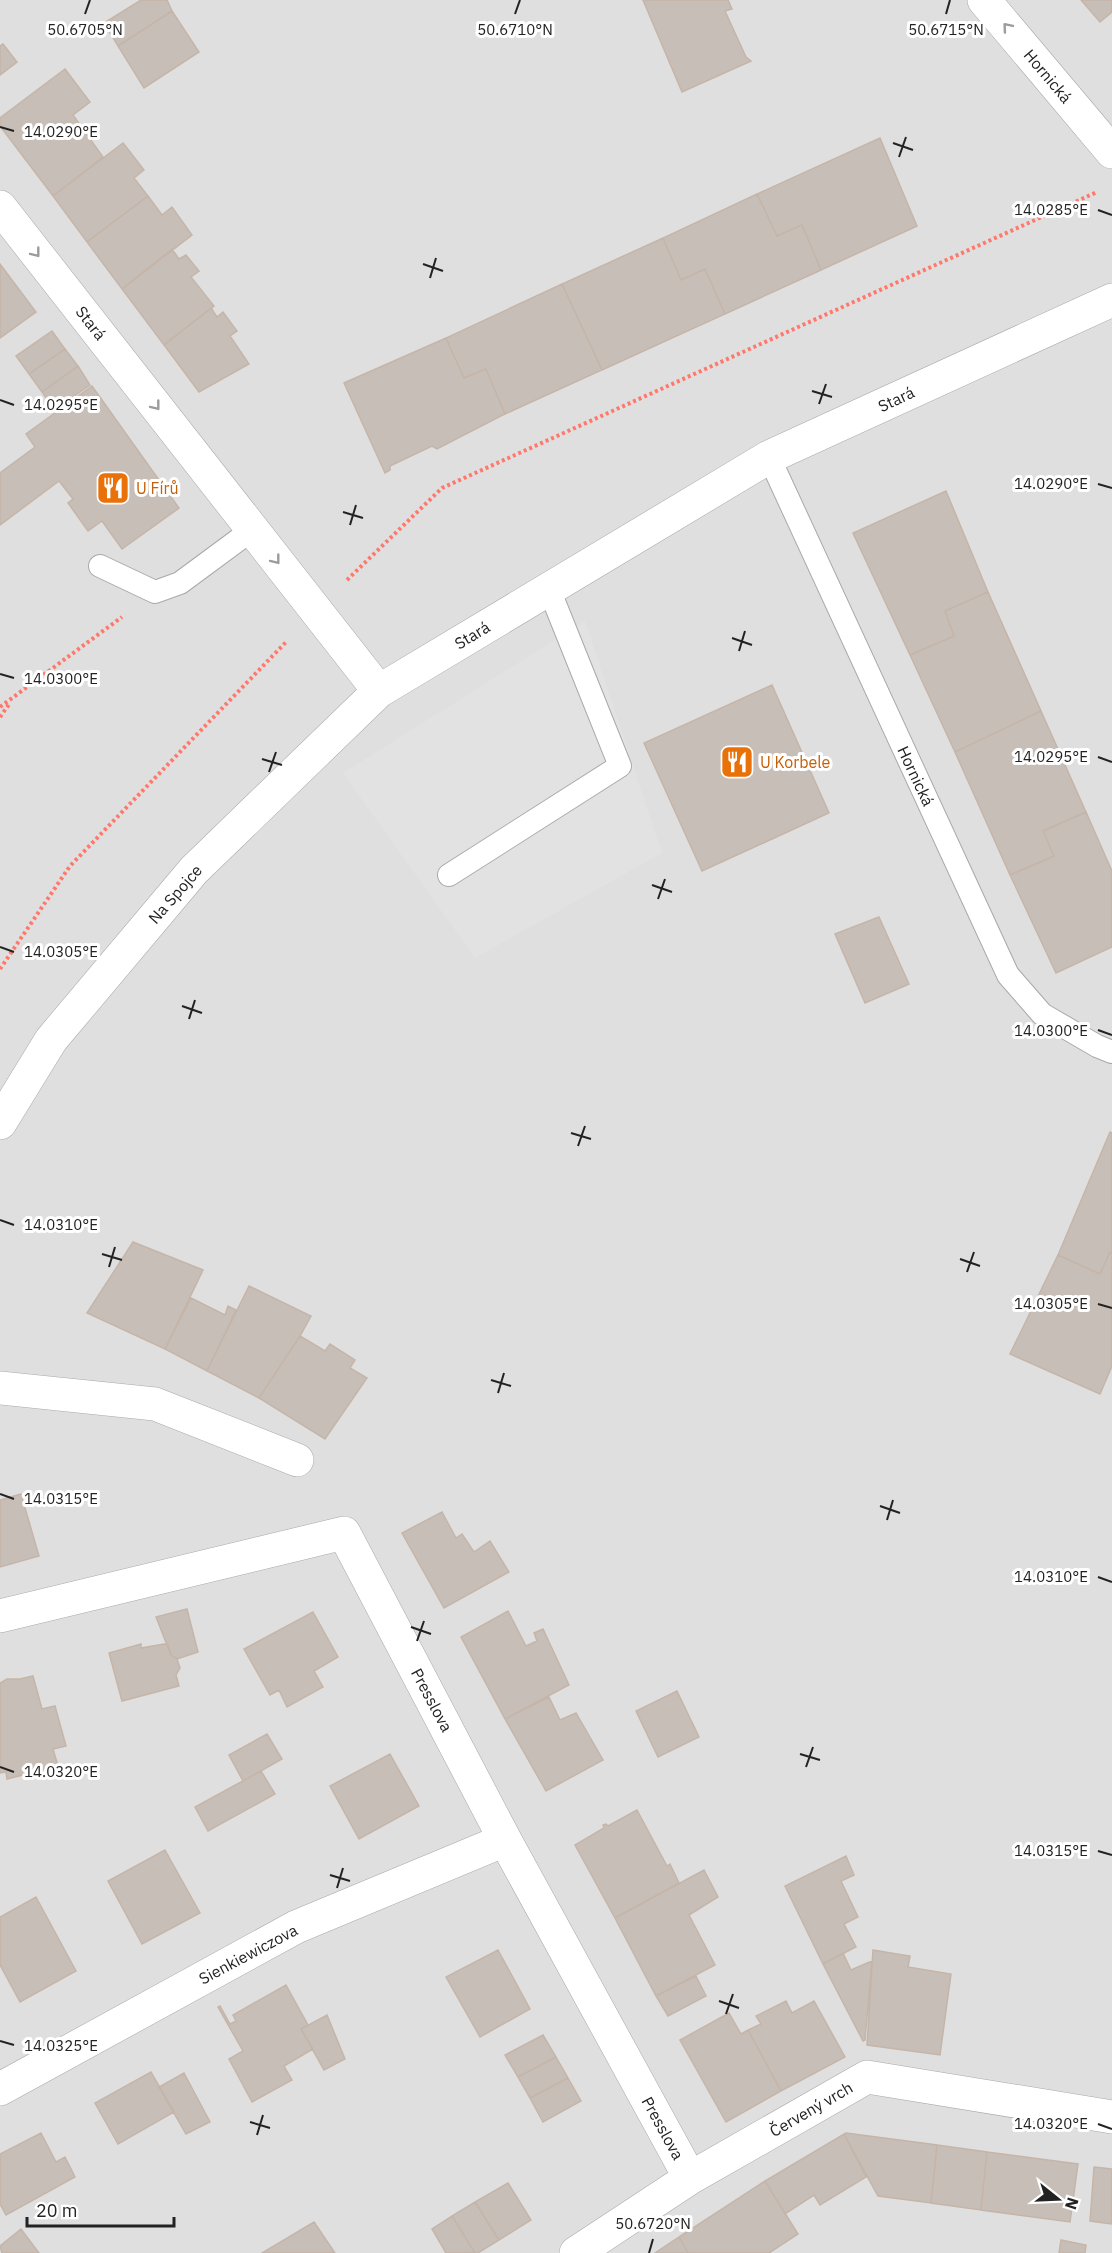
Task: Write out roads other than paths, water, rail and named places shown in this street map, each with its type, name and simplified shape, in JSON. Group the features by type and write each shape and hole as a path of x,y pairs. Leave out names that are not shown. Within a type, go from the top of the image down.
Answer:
{"street":[{"name":"Hornická","path":"984,0 1112,152"},
{"name":"Stará","path":"0,207 379,691 769,457 1112,300"},
{"name":"Na Spojce","path":"0,1123 51,1040 195,870 379,691"},
{"path":"0,1388 155,1404 297,1460"},
{"name":"Presslova","path":"0,1616 344,1533 505,1840 690,2178"},
{"name":"Sienkiewiczova","path":"0,2089 296,1927 505,1840"},
{"name":"Červený vrch","path":"576,2253 690,2178 867,2077 1112,2117"}],"lane":[{"name":"Hornická","path":"769,457 1008,975 1042,1014 1096,1046 1112,1052"},
{"path":"100,566 155,592 180,583 253,529"},
{"path":"449,875 620,766 549,589"}],"place":[{"name":"U Fírů","path":"113,488"},
{"name":"U Korbele","path":"737,762"}]}
